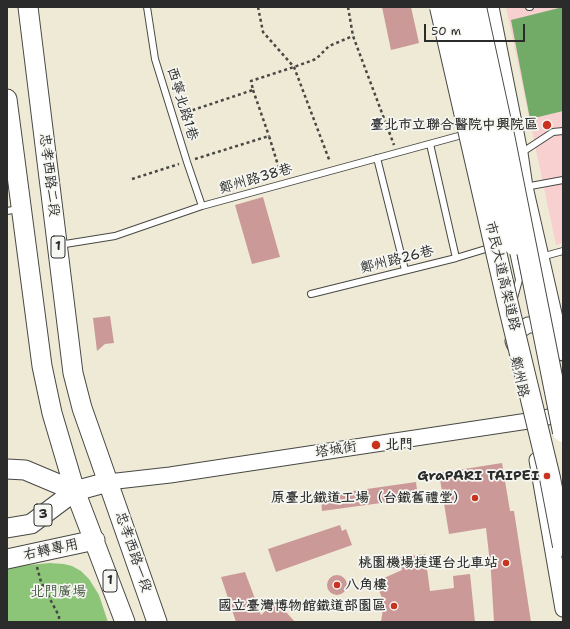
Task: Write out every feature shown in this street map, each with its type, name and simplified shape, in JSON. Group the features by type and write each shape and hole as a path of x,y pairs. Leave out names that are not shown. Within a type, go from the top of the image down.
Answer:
{"highway":[{"name":"市民大道高架道路","path":"440,7 508,304 550,478 563,546"},
{"path":"458,7 507,222 552,374"},
{"name":"市民大道高架道路","path":"476,7 505,140 563,432"},
{"path":"507,222 529,392"}],"main road":[{"name":"忠孝西路二段","path":"28,7 74,373 82,408 108,482"},
{"name":"1","path":"7,99 14,210 52,414 75,491 125,622"},
{"name":"3","path":"7,476 16,470 75,491"},
{"name":"3","path":"7,528 31,524 75,491 108,482"},
{"name":"忠孝西路一段","path":"108,482 157,622"},
{"name":"右轉專用","path":"7,559 94,540"}],"street":[{"name":"鄭州路","path":"432,7 453,105 462,135 515,357 534,448 563,609"},
{"path":"491,7 520,153 525,187 552,311 563,353"},
{"path":"453,105 470,105 485,100 499,94 507,85"},
{"path":"515,357 513,341 519,331 528,325 541,325 560,337"},
{"name":"塔城街","path":"108,482 170,475 528,421 563,414"}],"lane":[{"name":"西寧北路1巷","path":"147,7 155,59 202,206"},
{"path":"520,153 553,132 563,131"},
{"name":"鄭州路38巷","path":"58,246 115,236 202,206 462,135"},
{"path":"430,144 456,258"},
{"path":"377,158 405,270"},
{"path":"525,187 563,180"},
{"path":"507,325 519,280 511,243"},
{"name":"鄭州路26巷","path":"311,294 456,258 489,248"},
{"path":"541,257 563,251"},
{"path":"519,280 524,285"},
{"path":"530,290 552,311"}],"path":[{"path":"258,7 263,32 294,67 333,170"},
{"path":"348,7 353,36 397,153"},
{"path":"284,183 251,81 316,59 329,46 353,36"},
{"path":"173,117 253,90"},
{"path":"132,180 269,136"},
{"path":"36,564 40,582 59,616 59,622"}],"shaded area":[{"name":"臺北市立聯合醫院中興院區","path":"506,7 563,7 563,243 556,245"}],"green space":[{"path":"563,7 563,111 530,119 511,20"},
{"name":"北門廣場","path":"50,563 72,566 81,571 89,579 99,595 108,622 7,622 7,567"}],"building":[{"path":"382,7 411,7 419,43 391,50"},
{"path":"263,197 280,257 252,264 235,205"},
{"path":"110,316 114,343 105,344 97,351 93,318"},
{"path":"502,463 510,511 514,511 531,622 494,622 491,572 486,528 449,534 439,473"},
{"path":"416,482 418,498 322,511 321,500 353,491"},
{"path":"340,525 342,531 346,529 352,545 276,572 268,549"},
{"path":"425,554 430,591 454,588 453,576 470,574 475,622 381,622 384,602 375,582 402,570 400,557"},
{"path":"245,572 261,615 276,601 295,622 236,622 221,577"},
{"name":"八角樓","path":"337,575 344,578 347,585 344,592 337,595 330,592 327,585 330,578"}],"place":[{"name":"臺北市立聯合醫院中興院區","path":"547,125"},
{"name":"北門","path":"376,445"},
{"name":"GraPARI TAIPEI","path":"547,476"},
{"name":"原臺北鐵道工場（台鐵舊禮堂）","path":"475,498"},
{"name":"桃園機場捷運台北車站","path":"506,563"},
{"name":"八角樓","path":"337,585"},
{"name":"國立臺灣博物館鐵道部園區","path":"394,606"}]}
